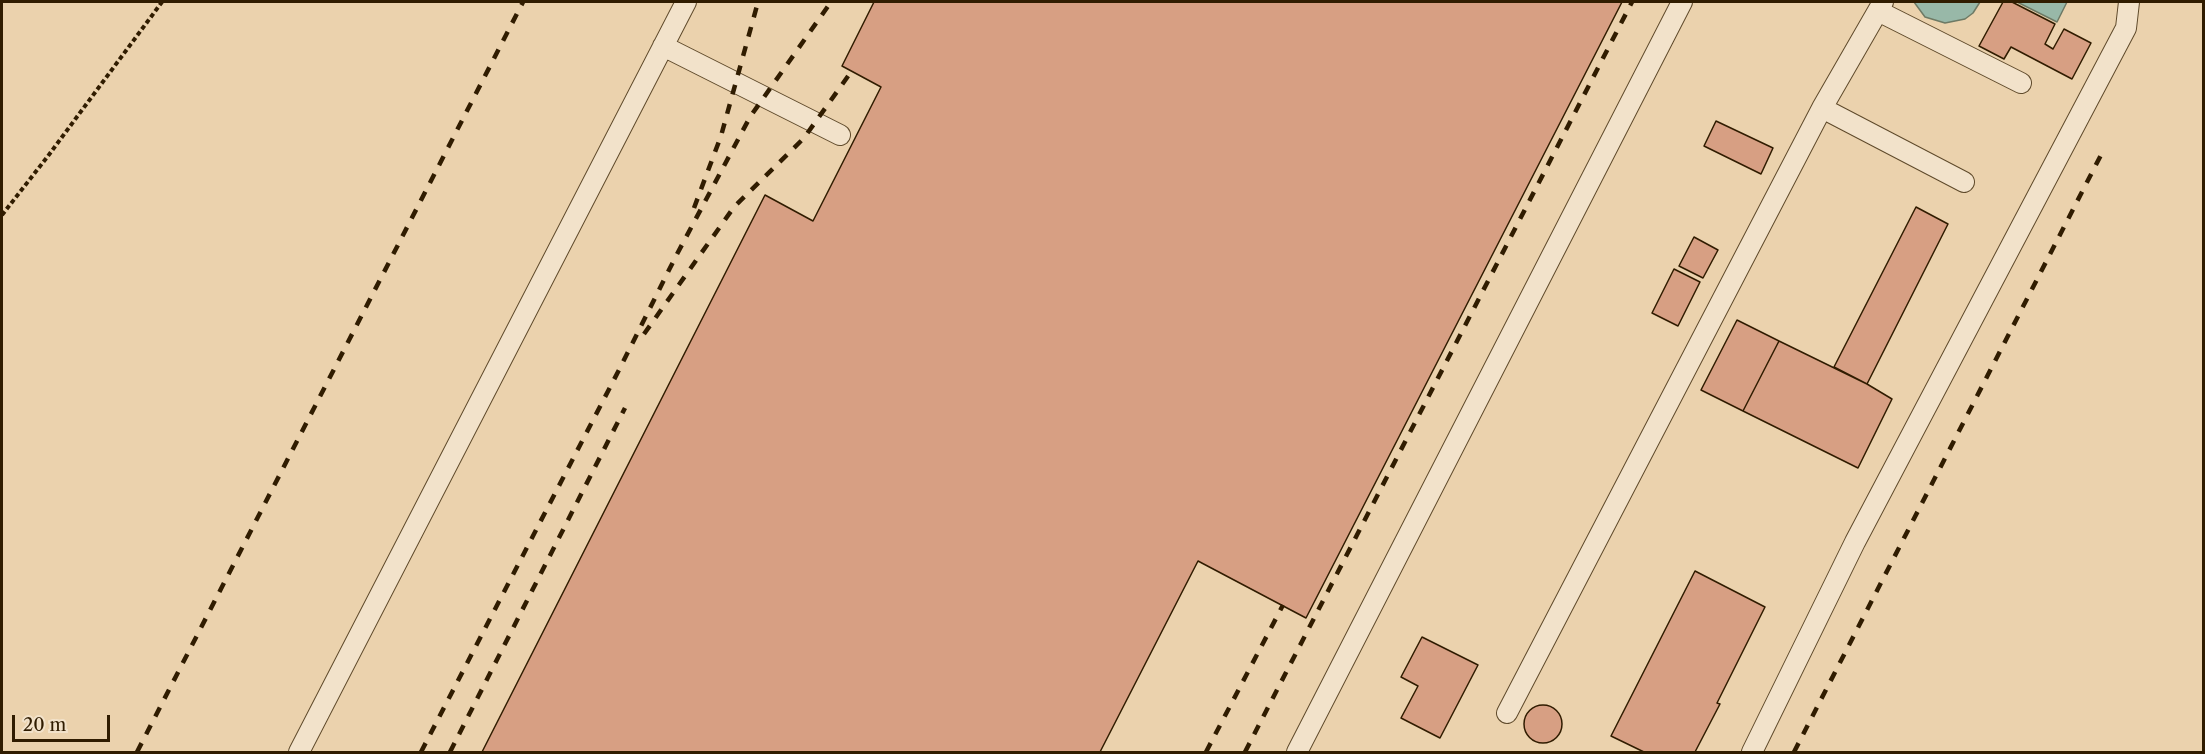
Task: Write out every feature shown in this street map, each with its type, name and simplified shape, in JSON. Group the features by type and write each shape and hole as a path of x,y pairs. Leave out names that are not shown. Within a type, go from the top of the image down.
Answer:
{"lane":[{"path":"299,753 686,2"},
{"path":"1298,753 1682,2"},
{"path":"1752,753 1855,542 2126,28 2129,2"},
{"path":"1507,713 1822,108 1880,6 2021,83"},
{"path":"663,46 840,135"},
{"path":"1822,108 1964,182"}],"path":[{"path":"2,215 162,2"}],"shaded area":[{"path":"1914,2 1980,2 1973,13 1965,19 1945,23 1925,17"},
{"path":"2017,2 2067,2 2057,22"}],"building":[{"path":"874,2 1622,2 1306,618 1198,561 1100,752 482,752 765,195 813,221 881,87 842,66"},
{"path":"2003,2 2012,2 2055,24 2045,44 2053,49 2064,29 2091,43 2072,79 2011,47 2004,59 1979,46"},
{"path":"1716,121 1773,148 1761,174 1704,146"},
{"path":"1916,207 1948,224 1867,384 1834,367"},
{"path":"1694,237 1718,250 1703,278 1679,266"},
{"path":"1674,269 1700,282 1678,326 1652,313"},
{"path":"1737,320 1779,341 1743,411 1701,390"},
{"path":"1779,341 1867,384 1892,399 1858,468 1743,411"},
{"path":"1695,571 1765,607 1695,752 1644,752 1611,736"},
{"path":"1422,637 1478,665 1440,738 1401,718 1418,686 1401,677"},
{"path":"1543,705 1550,706 1556,711 1561,717 1561,731 1556,737 1550,742 1543,743 1536,742 1530,737 1525,731 1524,724 1525,717 1530,711 1536,706"}],"railway":[{"path":"137,752 523,2"},
{"path":"694,208 721,136 758,2"},
{"path":"421,752 750,117 831,2"},
{"path":"1245,752 1632,2"},
{"path":"644,334 734,207 804,138 851,72"},
{"path":"1794,752 2102,153"},
{"path":"450,752 625,408"},
{"path":"1206,752 1283,605"}]}
